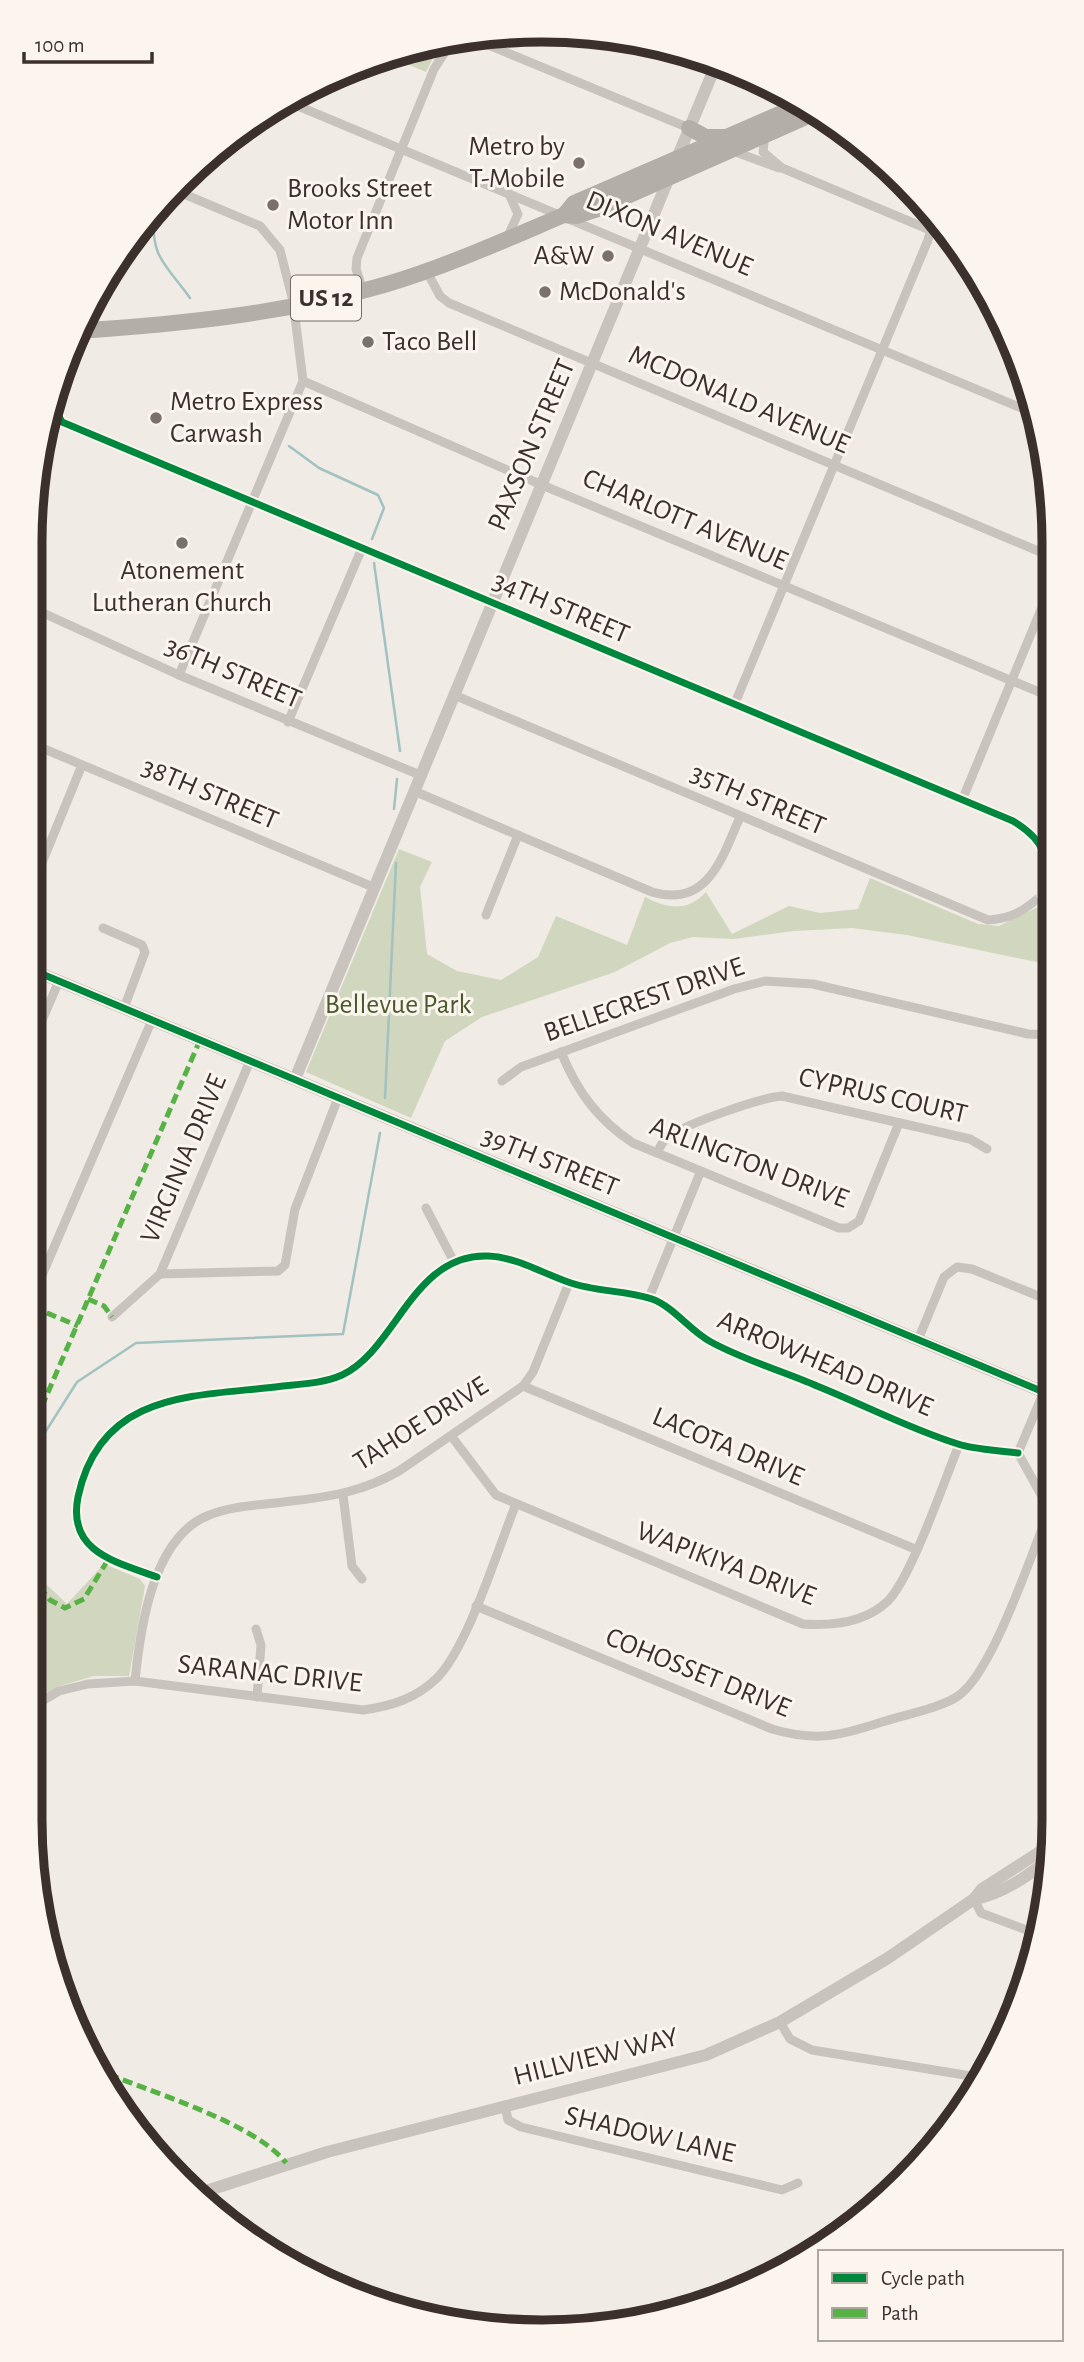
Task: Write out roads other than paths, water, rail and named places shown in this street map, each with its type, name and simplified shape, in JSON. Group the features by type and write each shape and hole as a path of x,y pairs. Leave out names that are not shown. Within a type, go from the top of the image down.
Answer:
{"highway":[{"name":"US 12","path":"90,330 204,321 363,290 426,270 564,215 574,203 674,167 792,109"},
{"name":"US 12","path":"728,142 765,133 805,117"},
{"path":"689,128 706,137 728,142"}],"main road":[{"name":"39TH STREET","path":"42,974 1042,1391"}],"street":[{"path":"487,45 689,128"},
{"path":"363,290 356,269 358,258 435,69 446,52"},
{"name":"PAXSON STREET","path":"295,1079 713,72"},
{"name":"DIXON AVENUE","path":"298,106 1023,408"},
{"path":"735,703 932,231 782,167 763,152 765,133"},
{"path":"728,142 764,165 782,167"},
{"path":"504,240 511,233 518,214 508,192"},
{"path":"179,676 303,381 293,305 280,250 260,226 183,194"},
{"name":"MCDONALD AVENUE","path":"426,270 440,296 449,303 1042,553"},
{"name":"CHARLOTT AVENUE","path":"303,381 542,485 1042,693"},
{"name":"34TH STREET","path":"58,416 62,422 963,798 1034,834 1042,848"},
{"path":"288,722 362,548"},
{"path":"963,798 1042,607"},
{"name":"36TH STREET","path":"42,613 179,676 420,775"},
{"name":"35TH STREET","path":"454,695 988,920 1006,920 1042,900"},
{"name":"38TH STREET","path":"42,748 373,887"},
{"path":"42,863 82,765"},
{"path":"414,791 652,891 671,895 701,887 713,876 740,817"},
{"path":"486,915 518,835"},
{"path":"103,928 142,945 145,952 124,1008"},
{"path":"42,1020 59,981"},
{"name":"BELLECREST DRIVE","path":"502,1081 521,1067 734,989 781,981 813,985 1028,1034 1042,1035"},
{"path":"42,1275 152,1020"},
{"name":"ARLINGTON DRIVE","path":"561,1052 578,1090 595,1112 621,1135 700,1173 839,1228 848,1228 860,1217 899,1123"},
{"name":"VIRGINIA DRIVE","path":"112,1317 160,1274 250,1061"},
{"name":"CYPRUS COURT","path":"657,1153 664,1140 680,1130 776,1097 796,1098 970,1139 988,1149"},
{"name":"VIRGINIA DRIVE","path":"160,1274 278,1271 285,1265 295,1209 338,1098"},
{"path":"649,1298 700,1173"},
{"path":"426,1208 454,1262"},
{"name":"ARROWHEAD DRIVE","path":"157,1577 99,1553 81,1535 76,1522 79,1494 84,1480 96,1452 112,1431 133,1414 164,1402 316,1382 341,1375 360,1363 426,1283 454,1262 484,1256 499,1257 569,1283 649,1298 709,1341 959,1445"},
{"path":"42,1264 46,1266"},
{"path":"918,1339 944,1277 957,1267 972,1269 1042,1298"},
{"name":"TAHOE DRIVE","path":"135,1681 140,1629 157,1577 176,1541 192,1524 232,1508 343,1495 380,1482 452,1437 523,1386 533,1371 569,1283"},
{"name":"LACOTA DRIVE","path":"523,1386 915,1549"},
{"path":"959,1445 1018,1453 1042,1406"},
{"name":"WAPIKIYA DRIVE","path":"452,1437 496,1495 803,1624 833,1626 863,1617 887,1601 903,1577 959,1445"},
{"name":"COHOSSET DRIVE","path":"1018,1453 1042,1496"},
{"path":"343,1495 352,1566 362,1579"},
{"name":"SARANAC DRIVE","path":"42,1701 88,1684 135,1681 363,1710 408,1699 447,1666 476,1606 516,1504"},
{"name":"COHOSSET DRIVE","path":"476,1606 772,1729 798,1737 822,1739 853,1732 957,1697 972,1684 984,1666 1042,1528"},
{"path":"256,1629 261,1645 257,1698"},
{"name":"HILLVIEW WAY","path":"206,2191 278,2165 706,2055 780,2022 888,1958 974,1899 982,1888 1041,1850"},
{"name":"HILLVIEW WAY","path":"974,1899 985,1898 1040,1865"},
{"path":"974,1899 981,1913 1029,1931"},
{"path":"780,2022 790,2039 812,2050 971,2076"},
{"name":"SHADOW LANE","path":"505,2105 508,2120 521,2127 782,2190 798,2183"}],"waterway":[{"path":"422,57 428,56"},
{"path":"153,228 161,259 190,298"},
{"path":"289,446 319,468 378,495 384,508 372,539"},
{"path":"374,563 400,751"},
{"path":"394,809 397,779"},
{"path":"385,1098 396,863"},
{"path":"42,1437 77,1382 136,1343 343,1334 380,1133"}],"place":[{"name":"Metro by T-Mobile","path":"579,163"},
{"name":"Brooks Street Motor Inn","path":"273,205"},
{"name":"A&W","path":"608,256"},
{"name":"McDonald's","path":"545,292"},
{"name":"Taco Bell","path":"368,342"},
{"name":"Metro Express Carwash","path":"156,418"},
{"name":"Atonement Lutheran Church","path":"182,543"}],"park label":[{"name":"Bellevue Park","path":"398,1005"}]}
